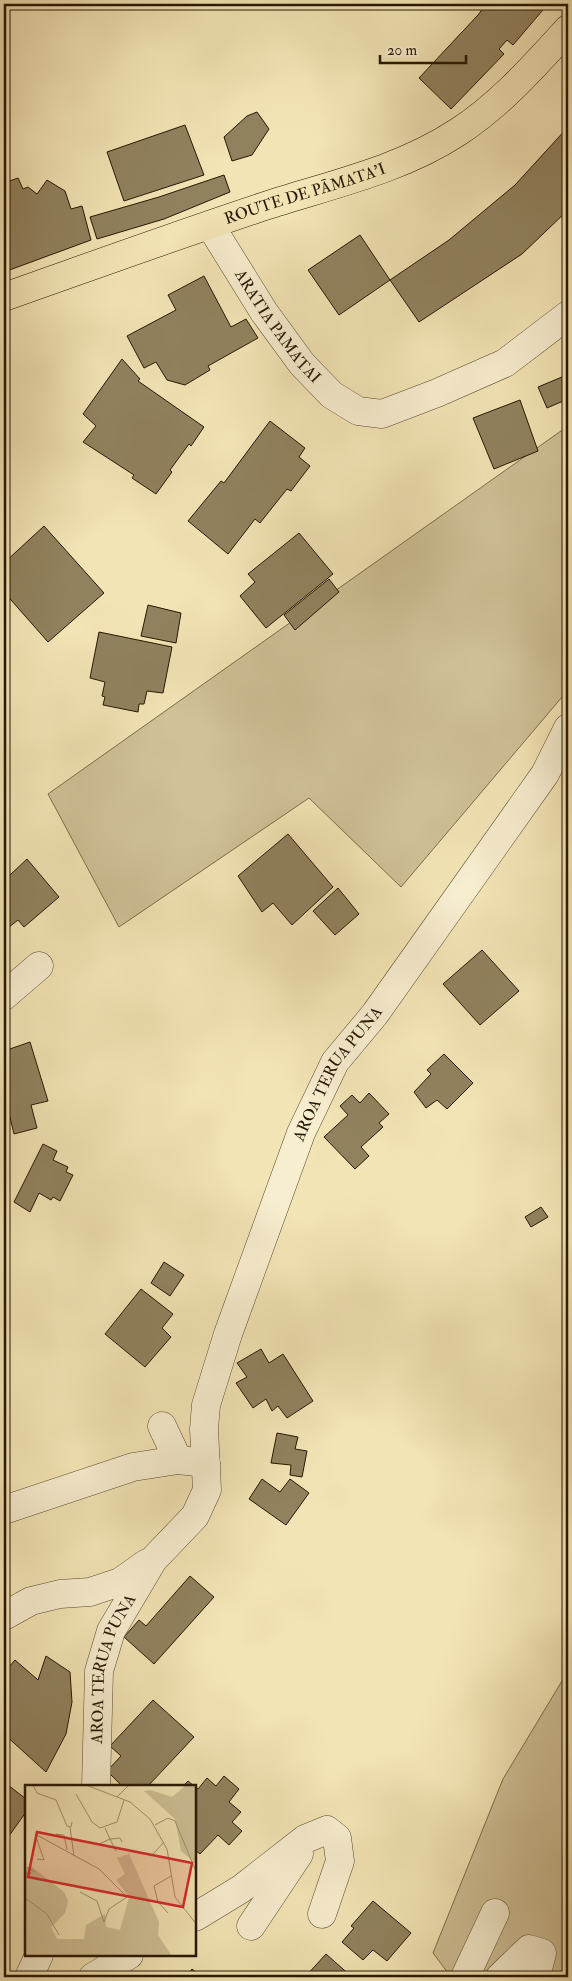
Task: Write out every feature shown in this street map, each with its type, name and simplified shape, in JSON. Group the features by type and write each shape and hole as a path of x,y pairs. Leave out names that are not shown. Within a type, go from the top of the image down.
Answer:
{"main road":[{"name":"ROUTE DE PĀMATA'I","path":"4,297 210,225 386,169 440,144 460,131 508,91 568,29"}],"street":[{"name":"ARATIA PAMATAI","path":"210,225 264,312 302,364 332,395 358,411 382,414 437,393 505,363 568,315"},
{"name":"AROA TERUA PUNA","path":"4,1616 31,1600 60,1594 90,1592 120,1582 153,1560 195,1516 207,1490 204,1429 206,1405 228,1334 300,1133 335,1062 375,1014 545,774 568,728"},
{"path":"4,996 39,966"},
{"path":"162,1426 178,1460"},
{"path":"4,1510 133,1467 178,1460 206,1463"},
{"name":"AROA TERUA PUNA","path":"96,1785 99,1671 111,1630 153,1560"},
{"path":"196,1915 241,1889 305,1839 327,1830 337,1838 340,1861 322,1914"},
{"path":"251,1926 305,1845 305,1839"},
{"path":"465,1977 495,1913"},
{"path":"500,1977 529,1950 542,1953 536,1977"},
{"path":"29,1977 39,1956"},
{"path":"93,1977 127,1956"}],"shaded area":[{"path":"568,426 568,690 401,887 309,798 119,927 48,794"},
{"path":"568,1671 568,1977 451,1977 433,1953 503,1779"}],"building":[{"path":"486,4 548,4 513,45 507,40 499,49 504,54 451,109 419,78"},
{"path":"257,112 269,129 252,155 232,161 224,137 247,116"},
{"path":"185,125 204,175 124,201 107,152"},
{"path":"568,127 568,210 522,254 419,322 390,280 449,240 515,185"},
{"path":"224,175 230,192 164,219 97,239 90,217 159,197"},
{"path":"18,178 23,189 28,187 37,194 47,180 65,191 71,209 82,206 91,240 4,272 4,183"},
{"path":"360,235 390,280 339,315 308,270"},
{"path":"204,276 231,327 246,319 258,338 208,366 210,370 185,385 167,380 156,362 144,368 127,336 176,310 168,295"},
{"path":"122,359 140,379 138,381 204,427 191,446 189,444 170,470 172,472 156,494 132,478 134,475 83,442 96,426 83,414"},
{"path":"562,377 568,392 568,399 547,408 538,387"},
{"path":"520,400 538,451 494,469 473,418"},
{"path":"270,421 305,448 299,457 310,466 291,491 287,489 260,523 255,519 228,554 188,521 221,481 224,483"},
{"path":"44,526 104,593 48,642 4,592 4,563"},
{"path":"299,533 333,574 266,628 240,596 255,582 248,574"},
{"path":"329,579 339,592 295,630 284,615"},
{"path":"148,605 181,613 176,643 141,636"},
{"path":"99,632 172,647 163,693 147,691 144,704 139,704 138,712 103,705 105,697 102,696 105,682 90,678"},
{"path":"288,834 333,887 292,925 273,903 262,912 238,876"},
{"path":"27,859 59,897 24,927 18,920 4,931 4,867 10,875"},
{"path":"338,888 359,914 335,935 313,911"},
{"path":"482,950 519,991 480,1025 443,984"},
{"path":"30,1042 48,1101 31,1105 37,1128 14,1134 4,1092 4,1051"},
{"path":"444,1054 473,1083 447,1109 437,1100 426,1108 414,1092 431,1074 427,1070"},
{"path":"369,1093 389,1114 379,1123 383,1127 361,1147 369,1156 355,1169 324,1137 348,1115 340,1106 352,1095 360,1103"},
{"path":"43,1144 57,1151 53,1160 68,1167 66,1172 73,1175 60,1201 53,1197 51,1200 39,1193 30,1212 14,1202"},
{"path":"541,1207 548,1217 531,1227 525,1217"},
{"path":"164,1262 184,1275 170,1296 151,1283"},
{"path":"141,1289 173,1314 162,1328 171,1337 145,1367 105,1334"},
{"path":"261,1349 269,1363 283,1354 313,1401 287,1418 278,1406 272,1411 266,1399 253,1408 236,1383 247,1377 237,1363"},
{"path":"277,1433 298,1437 295,1449 307,1451 302,1477 290,1475 291,1465 271,1463"},
{"path":"262,1479 280,1492 290,1479 309,1493 286,1525 249,1499"},
{"path":"190,1576 214,1597 154,1664 124,1637 139,1620 146,1626"},
{"path":"46,1656 70,1672 72,1702 66,1734 46,1772 4,1734 4,1673 15,1660 38,1680"},
{"path":"153,1700 194,1737 149,1785 121,1785 107,1771 121,1756 110,1746"},
{"path":"224,1776 239,1789 229,1802 241,1812 232,1822 242,1831 229,1845 218,1835 200,1854 196,1851 196,1788 198,1789 207,1778 216,1786"},
{"path":"188,1781 193,1785 184,1785"},
{"path":"4,1782 25,1798 25,1813 4,1843"},
{"path":"373,1901 411,1933 387,1961 373,1950 363,1960 342,1942 354,1928 351,1926"},
{"path":"326,1954 352,1977 305,1977"},
{"path":"192,1969 202,1977 186,1977"}]}
